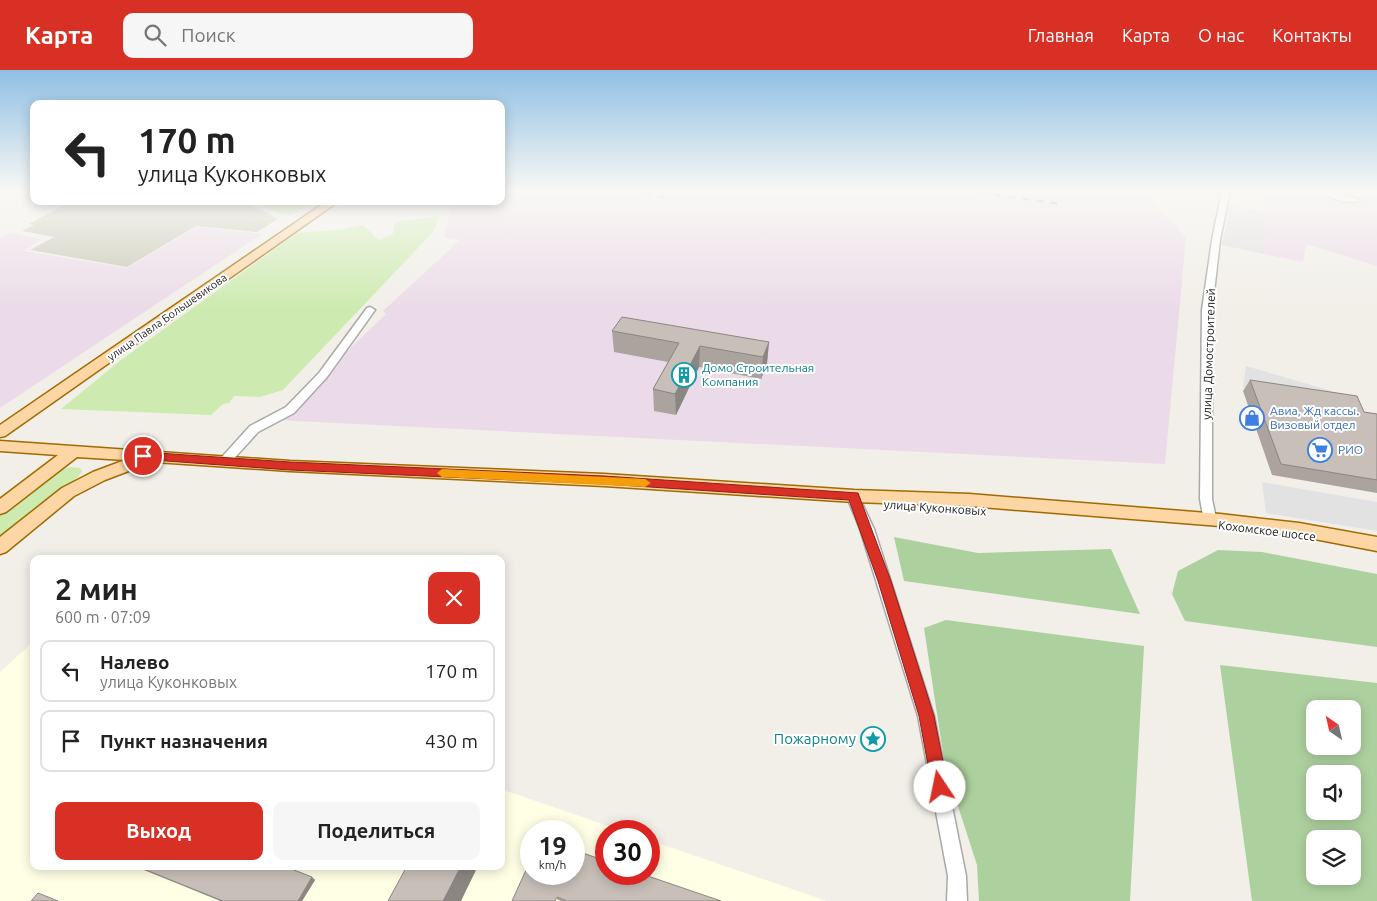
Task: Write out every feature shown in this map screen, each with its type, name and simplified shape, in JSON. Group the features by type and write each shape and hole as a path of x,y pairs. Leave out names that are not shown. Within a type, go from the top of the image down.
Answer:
{"main road":[{"name":"улица Павла Большевикова","path":"0,432 22,413 286,230"},
{"name":"улица Павла Большевикова","path":"0,422 22,413 292,230"},
{"path":"0,427 22,413"},
{"path":"22,413 8,430 8,434 10,439 40,465 41,470 37,481"},
{"name":"улица Куконковых","path":"0,452 224,461 290,466 734,488 854,499"},
{"name":"улица Куконковых","path":"69,455 133,463 294,474 349,472 854,499 894,496 985,501 1211,522"},
{"path":"0,508 69,455"},
{"path":"0,547 68,492 99,476 133,463"},
{"name":"Кохомское шоссе","path":"1211,522 1315,531 1377,544"},
{"name":"Кохомское шоссе","path":"1211,522 1319,537 1377,548"}],"street":[{"name":"улица Домостроителей","path":"1211,522 1206,499 1208,310 1218,230"},
{"path":"224,461 254,429 290,410 323,375 370,310"},
{"path":"854,499 867,529 926,716 957,876 958,901"}],"shaded area":[{"path":"190,230 127,267 30,250 54,237 22,231"},
{"path":"191,230 222,230 262,234 0,408 0,238 10,233 41,239 24,251 127,268"},
{"path":"234,230 261,230 257,232"},
{"path":"446,230 1179,230 1186,238 1165,464 275,420 386,314 383,311 460,240 444,237"},
{"path":"1225,230 1265,230 1264,254 1222,245"},
{"path":"1265,230 1377,230 1377,266 1306,244 1303,262 1264,254"},
{"path":"1246,366 1356,398 1365,410 1243,387"},
{"path":"1262,482 1377,502 1377,531 1266,513"},
{"path":"30,645 30,870 505,870 505,790 595,821 595,885 660,885 660,844 827,901 0,901 0,672"}],"green space":[{"path":"368,230 379,240 393,234 394,230 434,230 283,390 260,397 234,396 229,403 223,404 211,415 61,409 121,360 297,233"},
{"path":"71,467 80,468 82,471 78,477 0,539 0,515 43,480"},
{"path":"894,537 978,553 1111,549 1140,614 904,581"},
{"path":"1218,550 1262,552 1377,574 1377,647 1185,621 1172,594 1178,571"},
{"path":"946,620 1144,646 1130,901 979,901 977,865 945,766 924,628"},
{"path":"1220,665 1377,683 1377,901 1252,901"}],"building":[{"path":"622,317 769,342 763,357 700,346 675,394 653,389 679,343 612,331"},
{"name":"РИО","path":"1250,380 1357,396 1364,412 1377,414 1377,480 1281,464"},
{"path":"585,854 595,857 595,885 660,885 660,880 721,901 567,901 557,897 555,901 512,901 520,883 520,885 585,885"},
{"path":"146,870 294,870 312,877 298,901 223,901"},
{"path":"405,870 459,870 443,901 388,901"},
{"path":"38,893 58,901 31,901"}],"slow traffic":[{"path":"442,473 645,483"}],"place":[{"name":"Домо Строительная Компания","path":"684,375"},
{"name":"Авиа, Жд кассы. Визовый отдел","path":"1252,418"},
{"name":"РИО","path":"1320,450"},
{"name":"Пожарному","path":"873,739"}],"route":[{"path":"143,456 290,466 604,480 854,496 867,529 926,716 940,787"}]}
